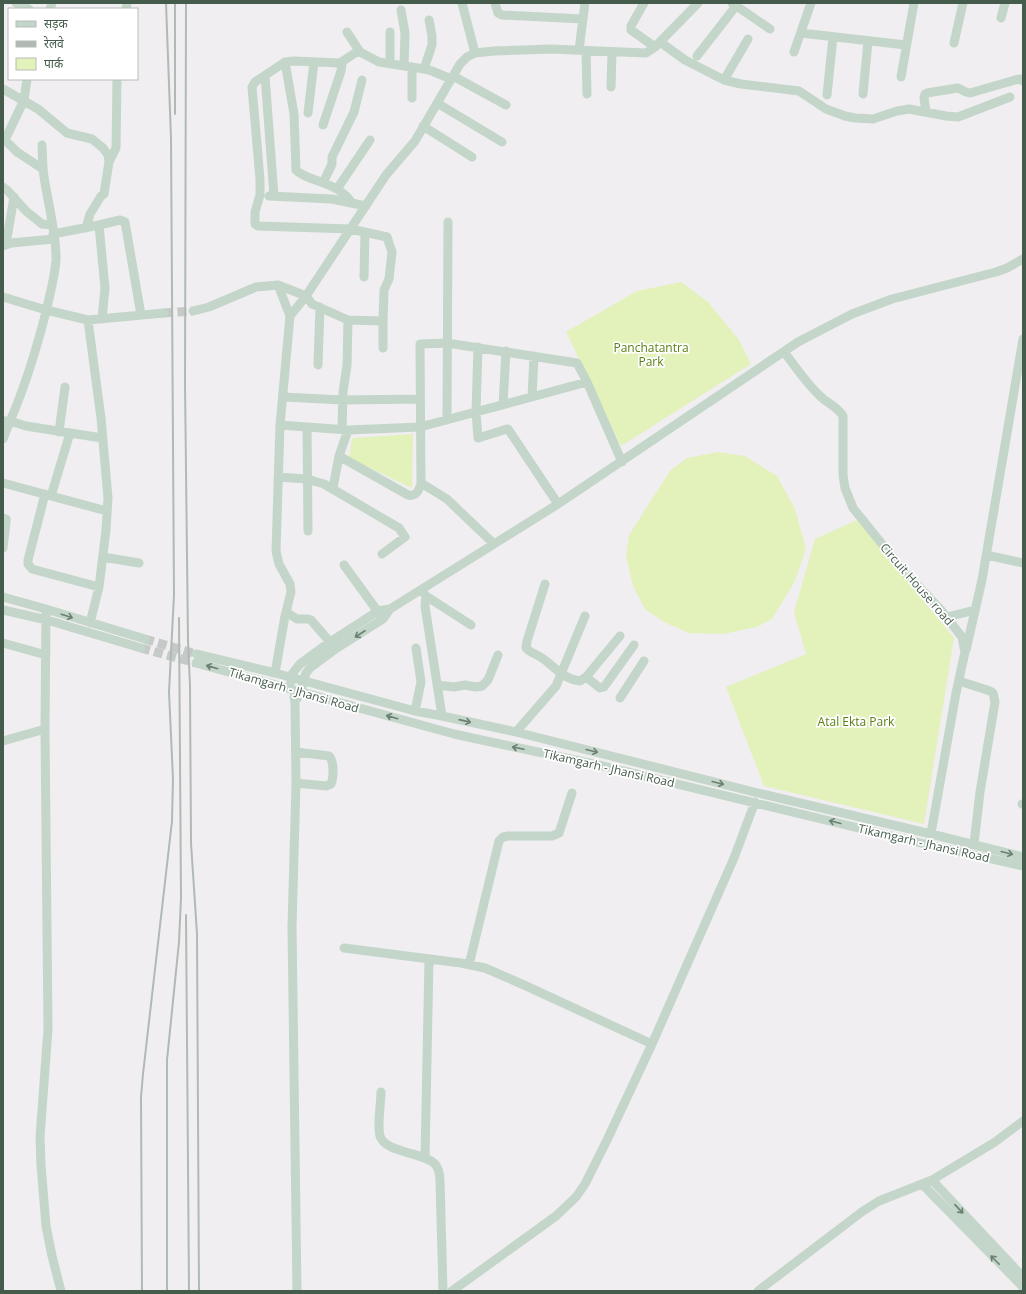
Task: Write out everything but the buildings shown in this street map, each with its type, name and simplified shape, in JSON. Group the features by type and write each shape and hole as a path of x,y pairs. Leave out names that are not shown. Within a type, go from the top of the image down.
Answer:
{"street":[{"path":"16,3 27,8"},
{"path":"462,3 475,53"},
{"path":"495,3 498,13 502,15 582,19"},
{"path":"585,3 582,19 586,94"},
{"path":"644,3 631,26 631,30 724,80 741,84 799,91 826,109 845,116 873,119 897,111 910,109 958,117 1010,97"},
{"path":"290,316 306,296 386,175 414,141 460,64 467,57 475,53 522,50 583,50 646,53 658,44 698,3"},
{"path":"794,52 811,3"},
{"path":"901,77 914,3"},
{"path":"954,43 963,3"},
{"path":"1001,18 1005,3"},
{"path":"697,56 734,4 770,29"},
{"path":"401,10 412,98"},
{"path":"424,69 432,45 429,20"},
{"path":"347,32 360,52 379,62 432,71 452,78 506,105"},
{"path":"390,32 390,64"},
{"path":"801,33 906,45"},
{"path":"827,95 833,37"},
{"path":"724,80 748,40"},
{"path":"863,94 868,41"},
{"path":"360,52 342,63 286,62 255,82 252,87 260,169 260,195 254,219 256,226 351,229 387,237 392,252 389,279 384,290 383,348"},
{"path":"611,87 612,52"},
{"path":"286,62 294,114 296,170 303,175 337,189 344,193 352,202"},
{"path":"308,113 314,62"},
{"path":"323,125 341,71 342,63"},
{"path":"265,76 274,196"},
{"path":"926,111 924,98 925,94 927,93 958,88 970,93 1015,80 1020,79 1023,81"},
{"path":"27,80 24,100 5,140 17,152 43,169"},
{"path":"109,162 114,154 116,142 117,80"},
{"path":"323,183 332,164 332,157 354,112 362,80"},
{"path":"3,89 38,109 69,134 92,139 97,142 108,155 109,162 104,194 101,196 90,214 86,228"},
{"path":"437,103 502,142"},
{"path":"423,126 472,157"},
{"path":"337,189 370,140"},
{"path":"3,440 6,421 21,395 30,369 46,310 56,260 43,169 42,145"},
{"path":"3,187 26,211 53,232"},
{"path":"260,195 332,199 366,206"},
{"path":"14,197 5,245 53,232 86,228 120,220 125,222 141,315"},
{"path":"447,420 448,222"},
{"path":"99,225 105,288 102,319"},
{"path":"364,277 365,232"},
{"path":"295,702 301,692 306,673 315,664 381,615 423,592 494,544 558,504 798,342 868,307 892,299 996,272 1010,267 1023,259"},
{"path":"193,311 209,307 256,287 278,285 306,296 312,304 348,320 383,321"},
{"path":"275,673 291,588 279,564 276,551 280,425 290,316 278,285"},
{"path":"3,297 46,310 88,320 164,313"},
{"path":"318,365 320,308"},
{"path":"88,320 108,498 106,530 99,587 90,623"},
{"path":"333,488 345,430 343,400 347,365 348,320"},
{"path":"930,845 959,681 986,555 1023,339"},
{"path":"339,456 408,495 415,495 420,490 420,344 447,343 577,363 587,382 622,462"},
{"path":"478,347 476,412 478,438 508,429 558,504"},
{"path":"503,405 506,351"},
{"name":"Circuit House road","path":"784,352 811,387 843,416 843,476 845,488 853,508 903,570 941,610 962,638 966,652"},
{"path":"532,397 534,356"},
{"path":"280,425 345,430 420,427 587,382"},
{"path":"59,432 65,387"},
{"path":"283,397 343,400 420,399"},
{"path":"6,421 59,432 102,438"},
{"path":"307,427 308,531"},
{"path":"70,433 48,495 28,560 32,569 99,587"},
{"path":"278,477 307,478 324,484 395,525 405,535 405,537 382,554"},
{"path":"3,483 107,511"},
{"path":"421,483 447,499 494,544"},
{"path":"3,518 6,519 6,522 3,548"},
{"path":"986,555 1023,562"},
{"path":"103,557 139,563"},
{"path":"344,564 381,615"},
{"path":"546,584 526,648 543,658 562,674 577,681 583,680 620,636"},
{"path":"423,592 471,624"},
{"path":"423,592 442,716"},
{"path":"3,597 145,639"},
{"path":"46,609 45,729 48,1029 40,1137 46,1226 61,1291"},
{"path":"3,610 47,620 141,648"},
{"path":"947,618 975,610"},
{"path":"286,612 297,619 311,620 330,642"},
{"path":"297,1291 292,927 296,752 295,702 291,689 291,678 300,664 330,642 381,615"},
{"path":"516,732 551,693 562,674 566,660 585,616"},
{"path":"3,643 46,655"},
{"path":"586,677 600,688 604,688 634,645"},
{"path":"414,711 420,682 416,648"},
{"path":"438,684 454,687 464,685 476,687 482,686 488,680 498,655"},
{"name":"Tikamgarh - Jhansi Road","path":"1023,857 974,844 823,809 516,732 414,711 275,673 196,658 301,692 454,734 603,766 1023,866"},
{"path":"620,698 644,661"},
{"path":"620,665 635,675"},
{"path":"959,681 990,690 995,702 980,792 974,844"},
{"path":"3,741 45,729"},
{"path":"296,752 329,756 332,761 331,784 326,786 296,783"},
{"path":"701,790 703,779"},
{"path":"469,965 499,841 503,837 508,836 552,836 559,833 572,793"},
{"path":"452,1291 556,1216 576,1197 585,1184 652,1044 734,858 755,802"},
{"path":"344,948 485,968 652,1044"},
{"path":"425,1158 429,960"},
{"path":"381,1092 380,1131 384,1142 395,1148 425,1158 434,1164 439,1171 443,1291"},
{"path":"758,1291 863,1211 878,1202 932,1180 995,1142 1020,1123 1023,1115"},
{"path":"932,1180 1023,1277"},
{"path":"922,1184 1023,1287"}],"green space":[{"name":"Panchatantra Park","path":"681,282 708,302 739,340 751,364 621,446 566,332 637,291"},
{"path":"413,434 412,488 349,458 352,438"},
{"path":"718,452 745,456 777,476 795,509 806,549 795,581 772,619 757,627 723,634 689,633 664,622 645,609 633,586 626,556 629,535 670,471 687,458"},
{"name":"Atal Ekta Park","path":"857,520 954,638 924,824 764,786 726,687 806,654 794,612 815,539"}],"tunnel":[{"path":"164,313 193,311"},
{"path":"145,639 196,654"},
{"path":"141,648 196,663"}],"railway":[{"path":"142,1291 141,1097 172,821 173,779 169,692 174,595 171,138 166,3"},
{"path":"175,3 175,114"},
{"path":"186,3 185,384 191,843 197,934 199,1291"},
{"path":"167,1291 167,1060 179,942 181,898 179,618"},
{"path":"186,915 189,1291"}]}
